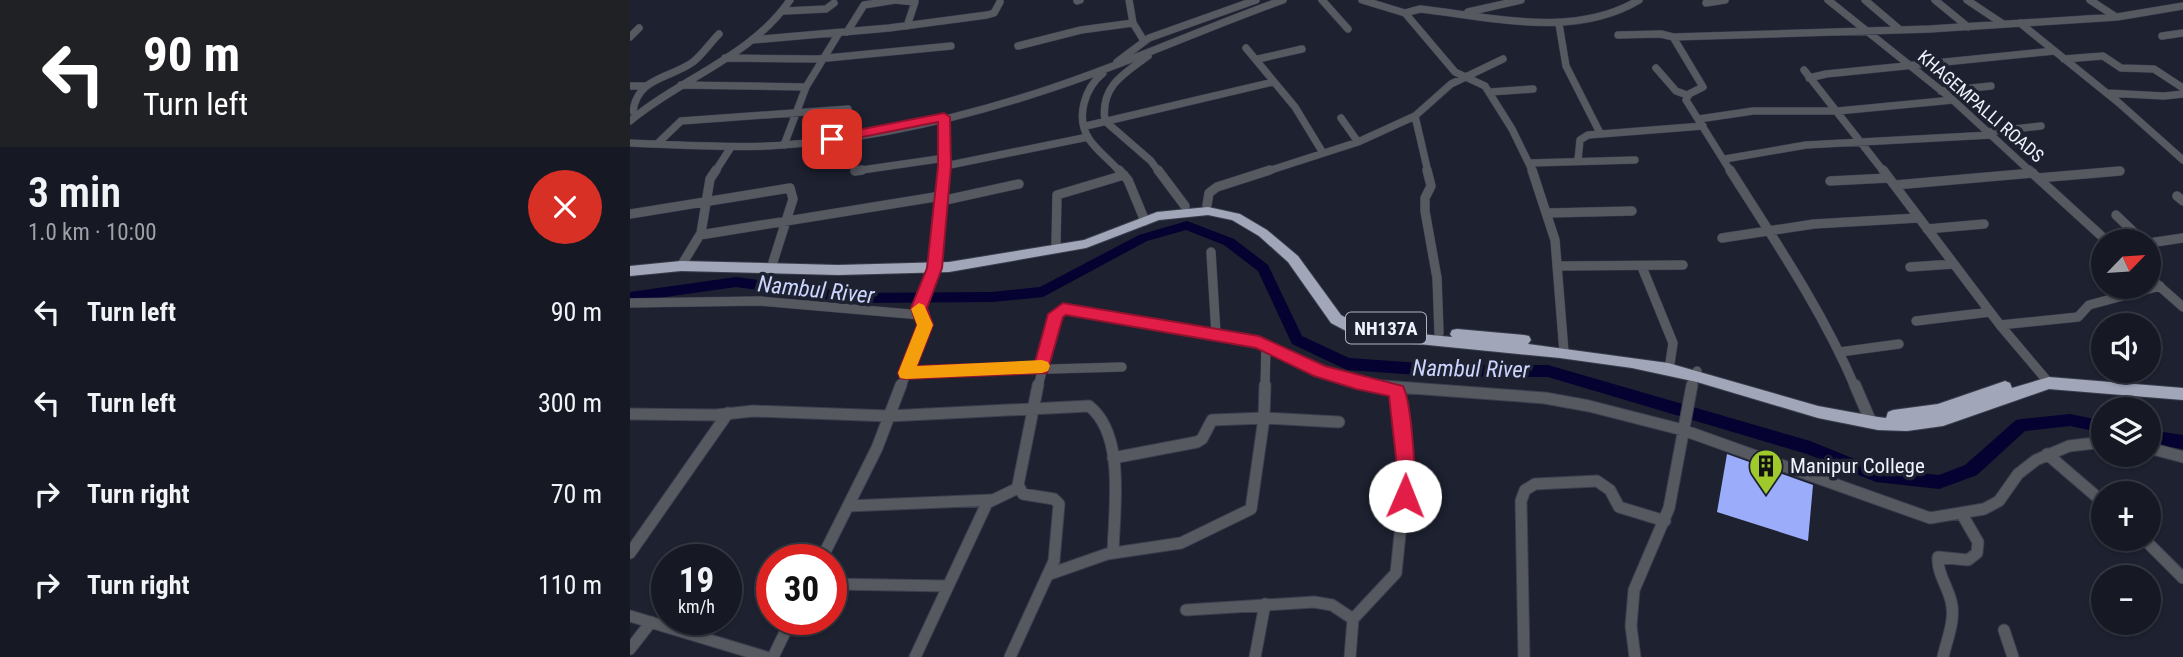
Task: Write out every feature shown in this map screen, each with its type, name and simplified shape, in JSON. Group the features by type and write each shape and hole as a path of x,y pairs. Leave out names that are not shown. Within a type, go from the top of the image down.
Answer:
{"highway":[{"name":"NH137A","path":"630,265 774,262 934,265 1056,244 1101,233 1185,206 1207,205 1241,212 1285,240 1304,258 1334,304 1354,321 1386,328 1564,348 1670,367 1694,378 1906,425 1953,417 2045,379 2183,386"},
{"name":"NH137A","path":"630,271 682,263 838,270 999,260 1086,244 1143,218 1195,211 1236,217 1283,248 1303,270 1331,314 1355,329 1378,335 1450,343 1564,348"},
{"name":"NH137A","path":"2045,379 2183,394"}],"street":[{"path":"633,118 752,40 785,11 790,0"},
{"path":"1129,0 1133,23 1144,41"},
{"path":"630,143 731,147 784,145 883,130 944,117 992,106 1109,69 1225,17 1256,0"},
{"path":"1143,218 1124,175 1088,137 1082,107 1093,82 1144,41 1283,0"},
{"path":"1322,0 1348,29"},
{"path":"1362,0 1405,13 1420,9 1559,24 1576,22 1629,6 1639,0"},
{"path":"1454,14 1498,7 1521,0"},
{"path":"1706,4 1726,0"},
{"name":"KHAGEMPALLI ROADS","path":"1828,0 1941,90 2094,229"},
{"path":"1864,0 1899,29"},
{"path":"1935,0 1968,27"},
{"path":"1967,0 2003,25"},
{"path":"2090,0 2117,17"},
{"path":"784,145 806,87 822,58 864,5 892,1 915,2 907,26"},
{"path":"752,40 907,26 992,14 1000,2"},
{"path":"785,11 825,9 834,3"},
{"path":"1618,35 1661,34 1673,37 1968,27 2117,17 2183,6"},
{"path":"1405,13 1451,67 1465,77 1479,81 1490,92 1530,163 1548,213 1559,266 1564,348"},
{"path":"1018,46 1081,30 1133,23"},
{"path":"2020,23 2107,93 2183,160"},
{"path":"1559,24 1566,66 1601,133"},
{"path":"630,37 639,29"},
{"path":"2162,36 2183,33"},
{"path":"633,118 634,103 645,86 656,77 691,63 719,34"},
{"path":"1656,68 1676,91 1687,95 1703,88 1673,37"},
{"path":"725,58 822,58 951,46"},
{"path":"1246,48 1258,59 1273,82 1295,107 1323,153"},
{"path":"1258,59 1302,49"},
{"path":"1152,50 1148,57 1118,78 1107,91 1103,108 1105,121 1151,161 1185,206"},
{"path":"2045,379 1953,264 1860,143 1838,110 1806,74 2054,51"},
{"path":"2064,59 2103,56 2122,68 2154,69 2183,89"},
{"path":"1207,205 1209,193 1217,187 1359,142 1415,116 1445,88 1503,59"},
{"path":"1086,126 1273,82"},
{"path":"680,85 806,87"},
{"path":"630,86 645,86"},
{"path":"1941,90 1991,86"},
{"path":"1490,92 1533,89"},
{"path":"2107,93 2123,92 2164,97 2183,94"},
{"path":"1687,95 1686,100 1725,159 1840,352 1869,418"},
{"path":"1578,160 1580,140 1583,136 1601,133 1701,123 1753,111 1838,110 1952,100"},
{"path":"657,144 681,121 848,109"},
{"path":"1415,116 1431,186 1425,198 1425,211 1437,278 1439,333"},
{"path":"829,544 889,416 925,325 920,312 934,265 945,162 944,117"},
{"path":"1341,118 1359,142"},
{"path":"1725,159 1801,146 1989,133 2041,126"},
{"path":"855,171 945,162 1088,137"},
{"path":"682,263 700,235 710,179 731,147"},
{"path":"1530,163 1635,160"},
{"path":"1830,181 2036,176 2120,171"},
{"path":"1056,244 1057,195 1124,175"},
{"path":"700,235 941,199 1020,184"},
{"path":"630,214 790,188 793,193 787,222 774,262"},
{"path":"1548,213 1632,211"},
{"path":"2116,215 2132,229"},
{"path":"1722,238 1814,224 1918,218"},
{"path":"1927,229 1984,224"},
{"path":"2161,242 2181,241"},
{"path":"1211,252 1216,334"},
{"path":"1909,267 1953,264"},
{"path":"1559,266 1683,265"},
{"path":"1642,267 1673,343 1670,367"},
{"path":"2161,287 2183,306"},
{"path":"2000,325 2078,317 2089,305 2111,299"},
{"path":"630,303 760,301 920,312"},
{"path":"1010,657 1055,561 1059,504 1054,499 1023,494 1018,488 1041,368 1056,314 1063,309 1216,334 1266,345 1320,371 1356,383 1397,390 1564,401 1683,429 1930,518 1963,516 1998,502 2019,474 2047,454 2091,442"},
{"path":"1916,321 1990,312"},
{"path":"1840,352 1899,344"},
{"path":"1050,574 1113,553 1181,543 1251,509 1264,418 1266,345"},
{"path":"906,373 1122,367"},
{"path":"1635,657 1631,626 1634,590 1665,521 1694,378"},
{"path":"1350,657 1353,619 1396,573 1406,475 1397,390"},
{"path":"630,414 754,411 889,416 1093,407 1112,437 1113,553"},
{"path":"630,553 728,413"},
{"path":"1113,458 1195,443 1202,439 1212,420 1264,418 1339,422"},
{"path":"2161,451 2183,457"},
{"path":"2047,454 2091,492"},
{"path":"1524,657 1521,501 1525,490 1535,484 1597,481 1610,490 1619,508 1665,521"},
{"path":"848,506 991,500 1018,488"},
{"path":"915,657 947,586 991,500"},
{"path":"1942,657 1953,608 1937,563 1938,558 1968,560 1977,553 1978,542 1963,516"},
{"path":"2156,551 2183,578"},
{"path":"847,584 947,586"},
{"path":"1186,610 1326,603 1353,619"},
{"path":"1255,657 1265,604"},
{"path":"630,616 651,622 630,649"},
{"path":"2004,630 2013,657"},
{"path":"694,635 766,657"},
{"path":"773,657 784,635"}],"building":[{"name":"Manipur College","path":"1727,454 1813,485 1808,541 1717,512"}],"waterway":[{"name":"Nambul River","path":"630,297 736,282 854,298 992,297 1043,292 1143,238 1187,225 1229,242 1263,268 1297,340 1347,364 1448,371 1548,371 1810,448 1876,475 1939,482 1971,470 2021,425 2070,420 2091,424"},
{"name":"Nambul River","path":"2161,439 2183,442"}],"slow traffic":[{"path":"919,309 925,325 906,373 1042,366"}],"place":[{"name":"Manipur College","path":"1766,496"}],"route":[{"path":"832,139 944,117 945,166 934,268 919,308 925,325 906,373 1041,368 1056,314 1063,309 1259,342 1320,371 1356,383 1397,390 1405,458 1405,496"}]}
